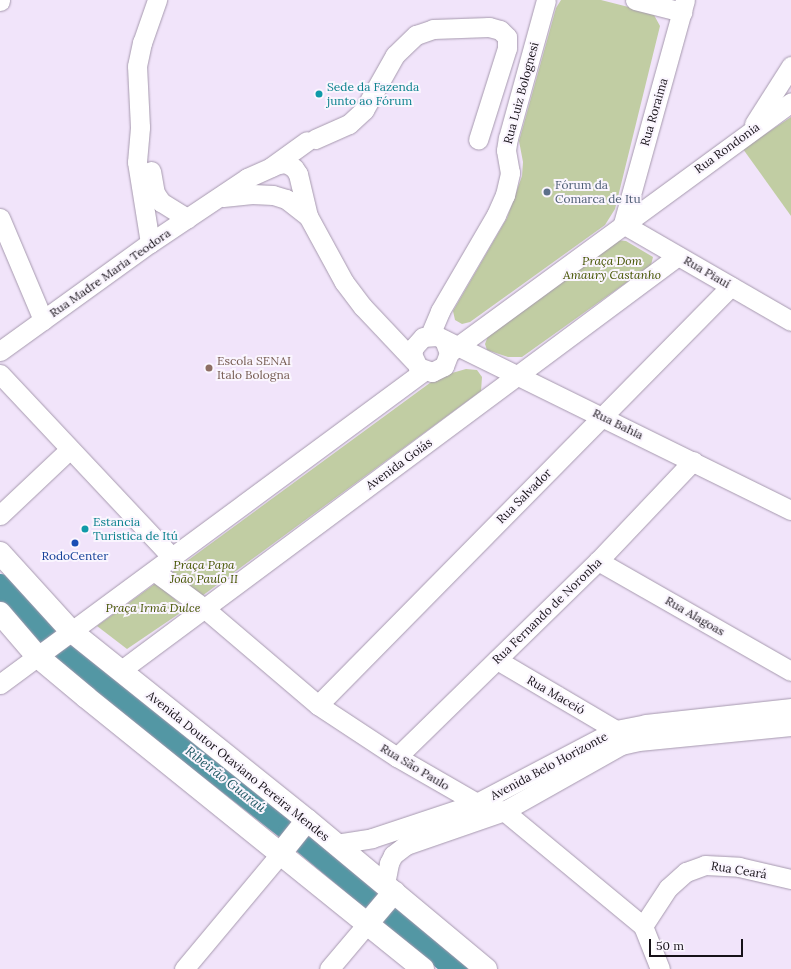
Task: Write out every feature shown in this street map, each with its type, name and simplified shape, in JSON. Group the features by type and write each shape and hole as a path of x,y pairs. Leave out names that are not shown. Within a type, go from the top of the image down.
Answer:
{"main road":[{"name":"Avenida Doutor Otaviano Pereira Mendes","path":"0,553 66,635 120,671 293,837 336,844 382,903 424,969"},
{"name":"Avenida Doutor Otaviano Pereira Mendes","path":"0,613 41,653 382,903 486,969"}],"street":[{"path":"150,243 137,162 140,127 139,53 157,0"},
{"name":"Rua Luiz Bolognesi","path":"440,341 440,311 496,215 504,195 510,173 506,150 508,138 546,0"},
{"path":"635,0 683,6"},
{"name":"Rua Roraima","path":"623,224 683,6"},
{"path":"440,341 444,366 432,372 419,366 363,307 344,282 308,216 279,197 266,183 270,168 311,140 349,124 364,110 395,55 416,35 433,29 489,27 500,30 507,37 507,48 478,140"},
{"path":"748,134 791,66"},
{"name":"Rua Rondonia","path":"663,194 791,102"},
{"path":"140,127 149,159 155,193 169,209 187,218"},
{"name":"Rua Madre Maria Teodora","path":"0,351 150,243 222,197 247,178 286,163 294,168 300,184 308,216"},
{"path":"419,366 414,347 478,333 663,194 647,186 637,170"},
{"path":"279,197 296,191 300,184"},
{"name":"Rua Madre Maria Teodora","path":"222,197 252,194 279,197"},
{"path":"0,218 43,320"},
{"name":"Rua Piauí","path":"623,224 791,321"},
{"name":"Avenida Goiás","path":"120,671 519,376 678,256"},
{"name":"Rua Salvador","path":"318,705 731,286"},
{"path":"387,331 404,337 440,341"},
{"name":"Rua Bahia","path":"440,341 519,376 791,510"},
{"path":"0,684 173,558 419,366"},
{"path":"0,374 173,558"},
{"path":"0,515 70,449"},
{"name":"Rua Fernando de Noronha","path":"397,757 598,561 692,461"},
{"name":"Rua Alagoas","path":"598,561 791,671"},
{"name":"Rua São Paulo","path":"154,571 204,608 318,705 397,757 477,804 504,812 643,926 660,969"},
{"name":"Rua Maceió","path":"497,660 629,732"},
{"name":"Avenida Belo Horizonte","path":"336,844 372,838 477,804 629,732 791,708"},
{"name":"Avenida Belo Horizonte","path":"629,732 791,726"},
{"name":"Avenida Belo Horizonte","path":"382,903 389,863 393,856 406,845 504,812 602,745"},
{"path":"184,969 293,837"},
{"name":"Rua Ceará","path":"643,926 668,888 686,872 705,864 739,867 791,879"},
{"path":"330,969 382,903"}],"green space":[{"path":"561,0 601,0 648,12 654,15 660,26 615,209 605,225 470,322 462,324 455,320 453,311 507,218 522,176 523,162 519,141 556,8"},
{"path":"791,117 791,216 743,149"},
{"name":"Praça Dom Amaury Castanho","path":"616,240 626,241 653,257 651,265 522,357 508,357 487,350 485,344 488,336"},
{"name":"Praça Papa João Paulo II","path":"466,369 477,370 482,377 481,391 202,596 172,572 438,377"},
{"name":"Praça Irmã Dulce","path":"156,583 186,609 127,649 97,626"}],"waterway":[{"name":"Ribeirão Guaraú","path":"0,585 71,659 289,830 456,969"}],"place":[{"name":"Sede da Fazenda junto ao Fórum","path":"319,94"},
{"name":"Fórum da Comarca de Itu","path":"547,192"},
{"name":"Escola SENAI Italo Bologna","path":"209,368"},
{"name":"Estancia Turistica de Itú","path":"85,529"},
{"name":"RodoCenter","path":"75,543"}]}
